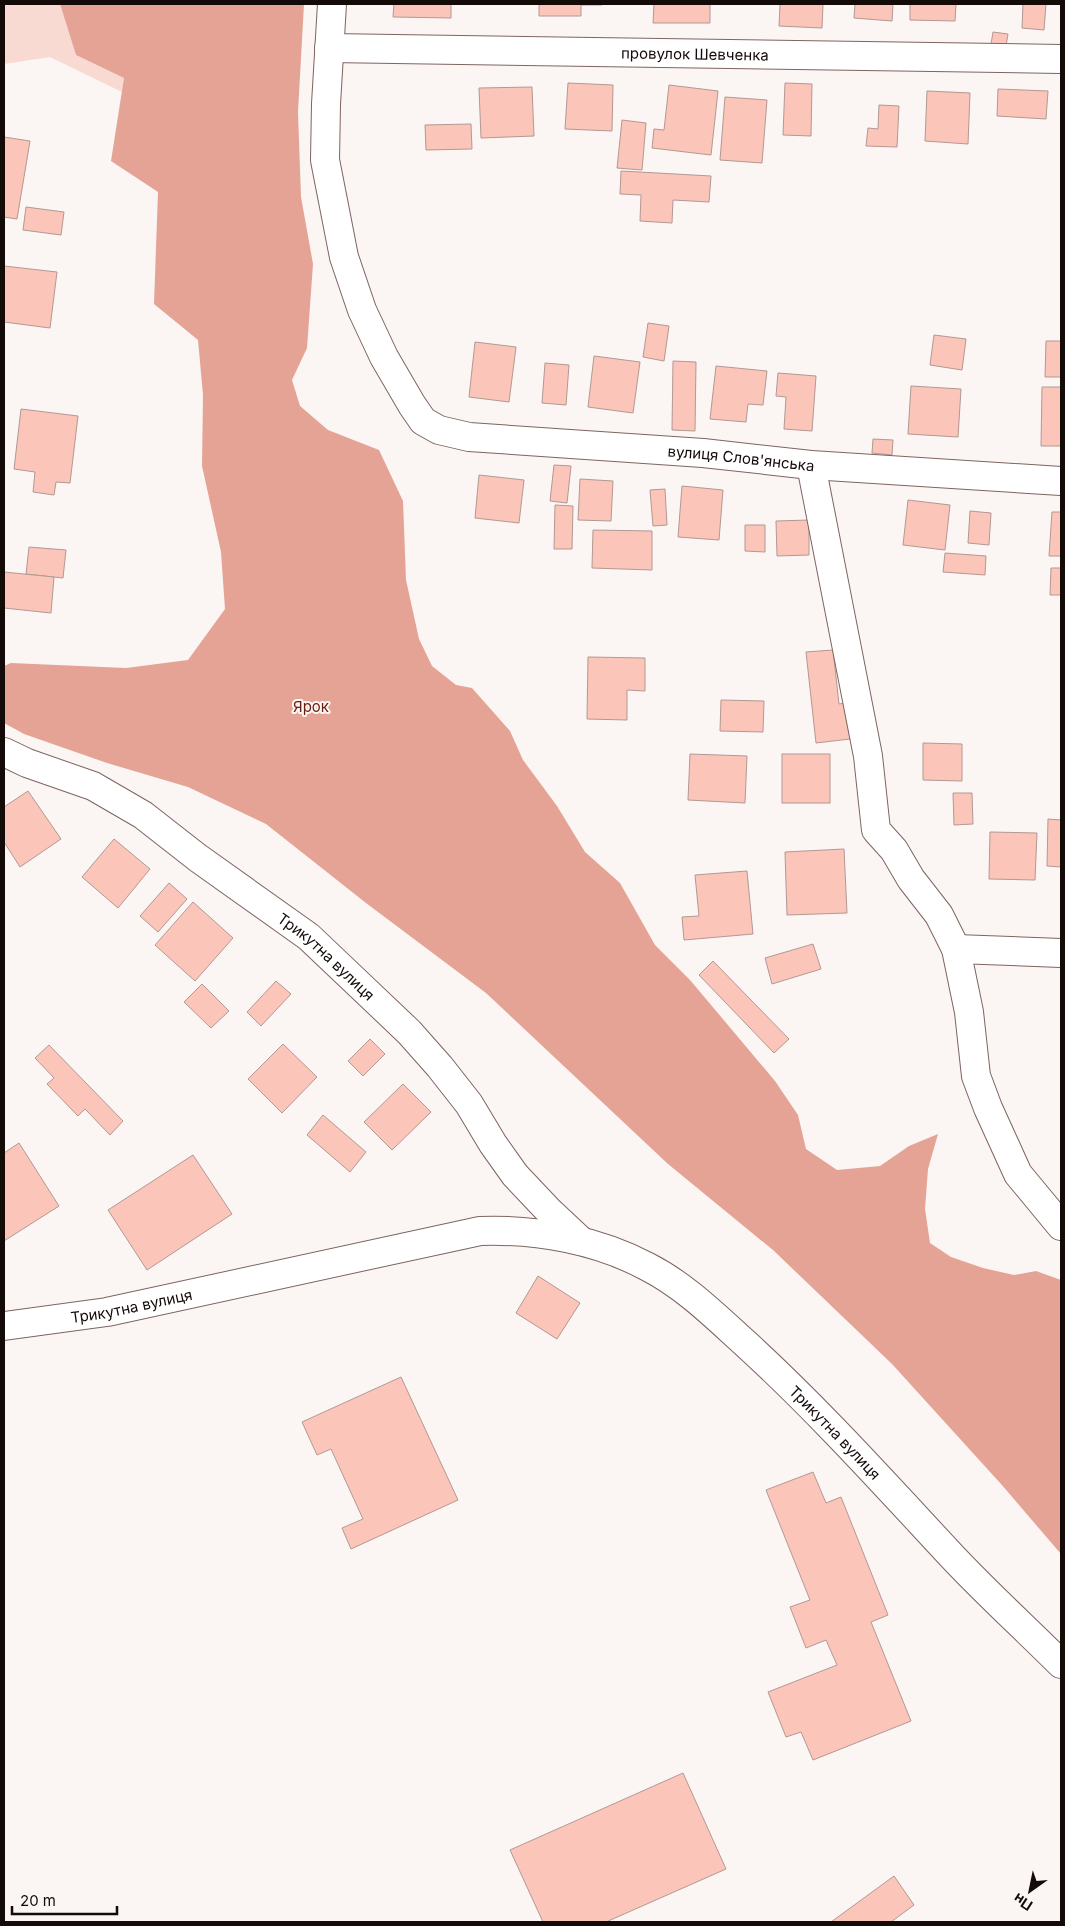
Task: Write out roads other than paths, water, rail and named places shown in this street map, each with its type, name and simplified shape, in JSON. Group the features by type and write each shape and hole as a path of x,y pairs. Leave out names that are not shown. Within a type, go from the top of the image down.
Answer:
{"street":[{"path":"329,48 332,4"},
{"name":"провулок Шевченка","path":"329,48 1061,59"},
{"name":"вулиця Слов'янська","path":"329,48 325,160 344,257 365,318 401,386 423,420 440,430 469,437 703,453 811,465 1061,481"},
{"path":"811,465 868,756 876,830 894,850 912,879 939,915 956,949 969,1012 976,1076 988,1108 1018,1174 1061,1226"},
{"name":"Трикутна вулиця","path":"4,752 93,786 144,815 198,858 309,937 409,1032 469,1104 493,1144 515,1175 581,1241"},
{"path":"956,949 1061,953"},
{"name":"Трикутна вулиця","path":"4,1326 108,1312 480,1231 504,1230 542,1234 581,1241 613,1251 648,1266 690,1294 791,1385 950,1554 1061,1664"}],"park label":[{"name":"Ярок","path":"311,706"}]}
